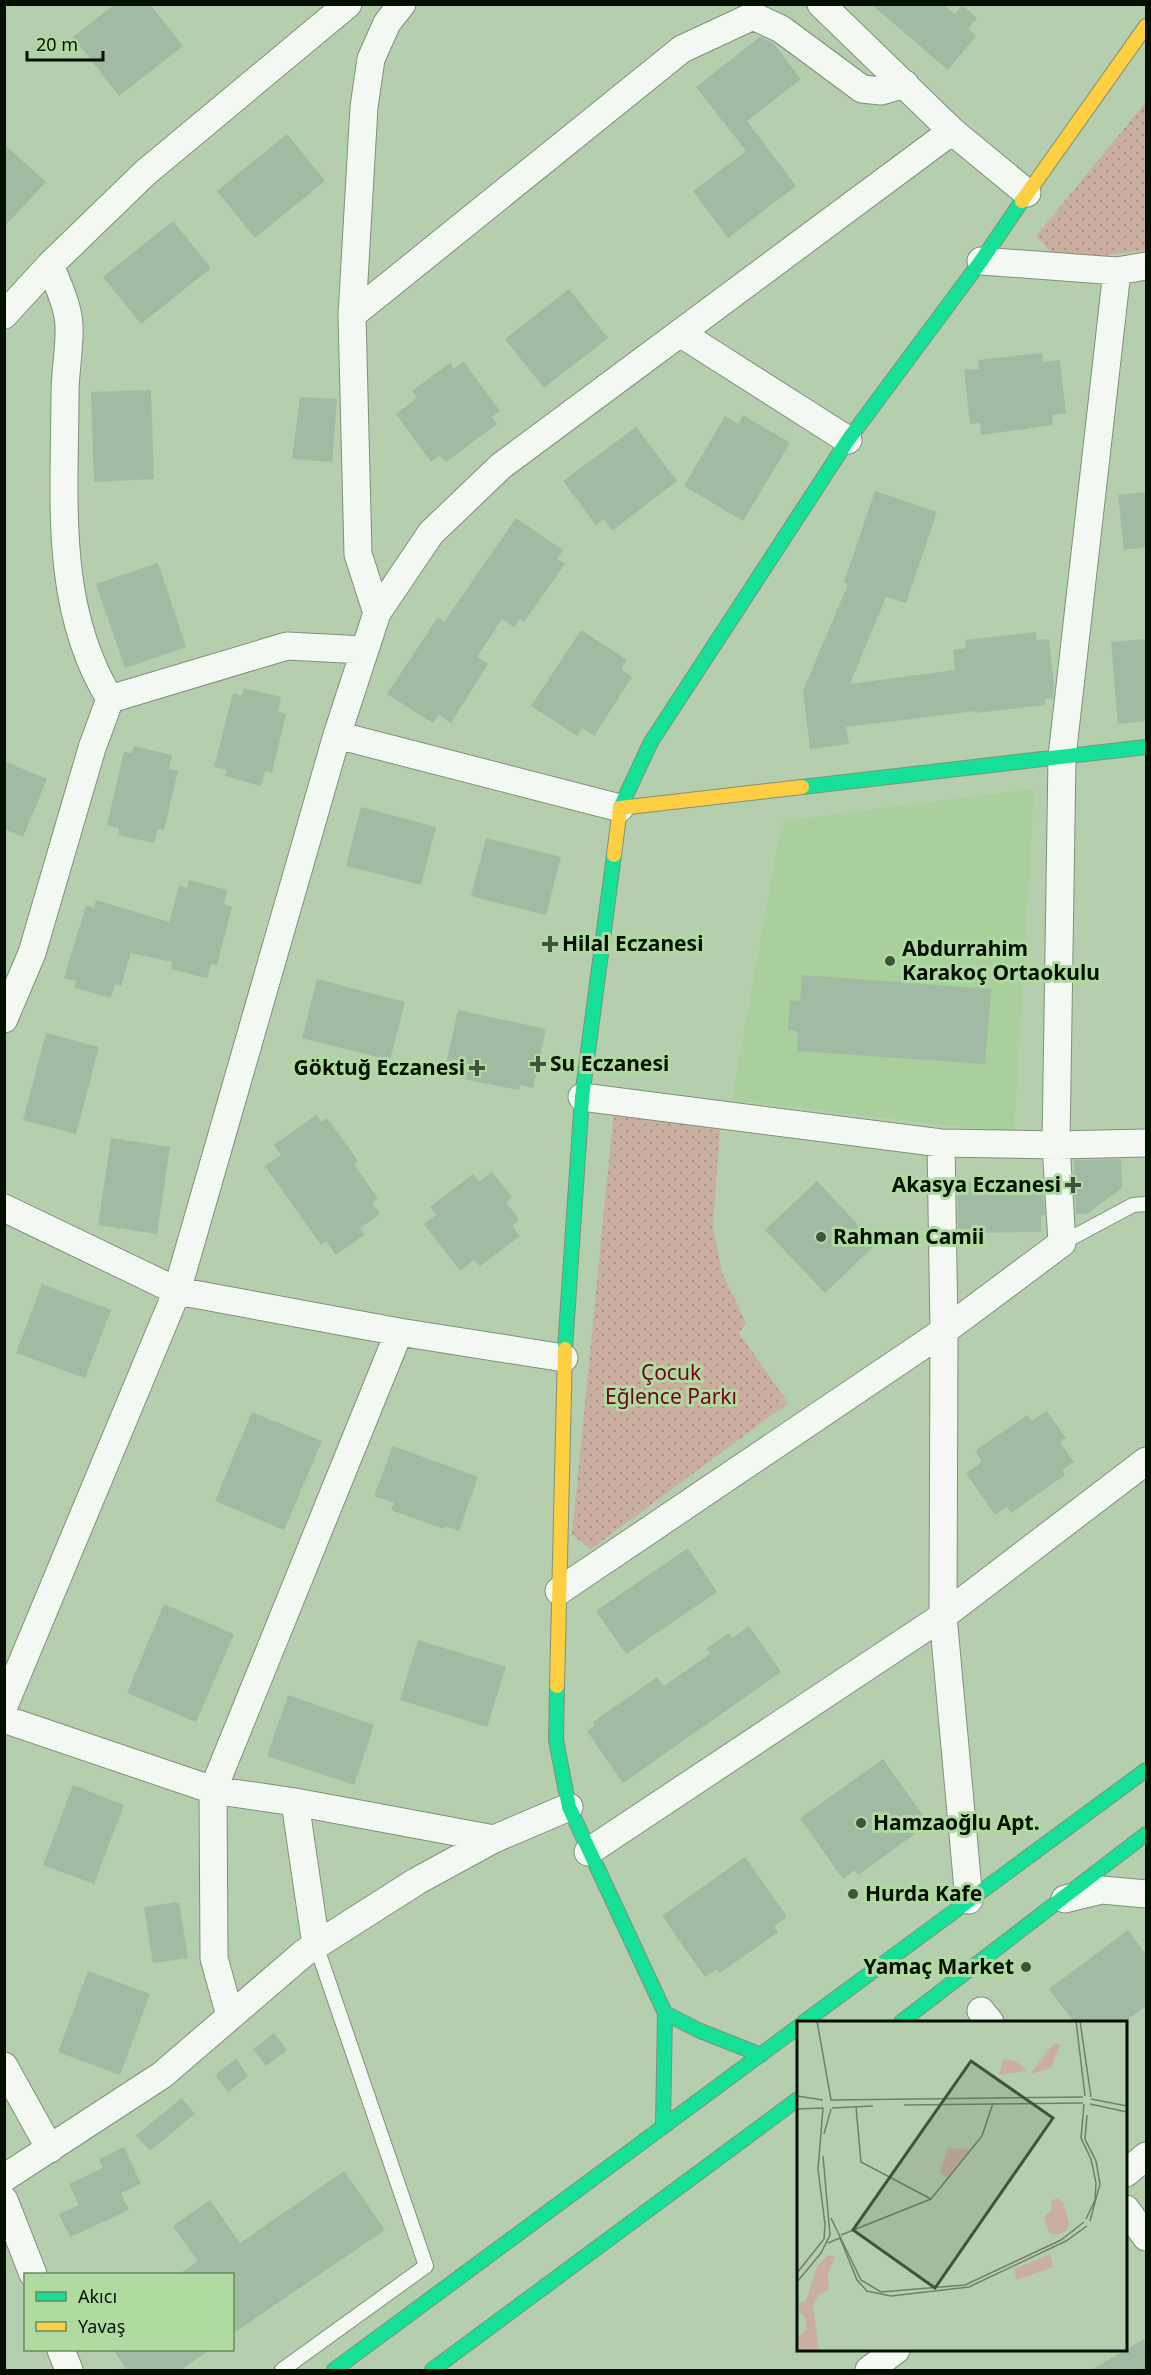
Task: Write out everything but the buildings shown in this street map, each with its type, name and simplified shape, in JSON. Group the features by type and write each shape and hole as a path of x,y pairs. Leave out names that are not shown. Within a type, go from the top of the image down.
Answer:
{"street":[{"path":"4,315 50,265 145,173 348,4"},
{"path":"377,613 358,554 352,315 364,107 371,58 387,23 402,4"},
{"path":"821,4 952,130 1027,193"},
{"path":"352,315 682,49 753,16 781,29 862,89 881,91 904,84"},
{"path":"663,2126 665,2013 568,1806 556,1740 564,1358 582,1097 620,808 651,742 848,440 981,261 1146,26"},
{"path":"4,1706 177,1290 337,735 377,613 431,533 501,466 952,130"},
{"path":"981,261 1117,271 1146,266"},
{"path":"50,265 61,292 69,324 65,387 64,515 68,582 79,633 94,673 110,699"},
{"path":"559,1591 944,1331 1062,1243 1056,1145 1062,757 1117,271"},
{"path":"680,333 848,440"},
{"path":"110,699 287,646 364,650"},
{"path":"4,1019 32,953 92,748 110,699"},
{"path":"337,735 620,808 1146,747"},
{"path":"582,1097 941,1143 1056,1145 1146,1143"},
{"path":"941,1143 944,1331 943,1616 969,1900"},
{"path":"4,1208 177,1290 399,1332 564,1358"},
{"path":"230,2016 214,1958 213,1790 399,1332"},
{"path":"588,1852 943,1616 1146,1461"},
{"path":"4,1719 213,1790 295,1802 494,1839"},
{"path":"805,2021 1146,1770"},
{"path":"295,1802 316,1946"},
{"path":"4,2178 162,2076 280,1973 316,1946 417,1881 494,1839 568,1806"},
{"path":"902,2021 1146,1834"},
{"path":"1058,1901 1102,1890 1146,1894"},
{"path":"665,2013 698,2030 761,2055"},
{"path":"334,2370 797,2028"},
{"path":"4,2066 50,2149"},
{"path":"432,2370 797,2100"},
{"path":"1127,2171 1146,2156"},
{"path":"4,2200 33,2273"},
{"path":"1127,2212 1146,2237"},
{"path":"62,2351 69,2370"},
{"path":"869,2370 893,2351"}],"lane":[{"path":"1062,1243 1133,1205 1146,1204"},
{"path":"282,2370 426,2266 316,1946"}],"path":[{"path":"905,964 930,967 1059,968"},
{"path":"704,2170 796,2370"}],"shaded area":[{"name":"Abdurrahim Karakoç Ortaokulu","path":"1034,789 1014,1133 732,1100 782,821"}],"green space":[{"path":"1146,102 1146,250 1060,261 1036,236"},
{"name":"Çocuk Eğlence Parkı","path":"614,1110 720,1127 713,1227 722,1273 746,1323 739,1333 788,1403 591,1549 572,1535"}],"traffic: fast":[{"path":"620,808 651,742 848,440 981,261 1022,201"},
{"path":"802,787 1146,747"},
{"path":"565,1349 582,1097 614,855"},
{"path":"557,1686 556,1740 569,1807 665,2013 663,2126"},
{"path":"805,2021 1146,1770"},
{"path":"902,2021 1146,1834"},
{"path":"665,2013 698,2030 761,2055"},
{"path":"334,2370 797,2028"},
{"path":"432,2370 797,2100"}],"traffic: slow":[{"path":"1022,201 1146,26"},
{"path":"614,855 620,808 802,787"},
{"path":"557,1686 565,1349"}],"place":[{"name":"Hilal Eczanesi","path":"550,944"},
{"name":"Abdurrahim Karakoç Ortaokulu","path":"890,961"},
{"name":"Su Eczanesi","path":"538,1064"},
{"name":"Göktuğ Eczanesi","path":"477,1068"},
{"name":"Akasya Eczanesi","path":"1073,1185"},
{"name":"Rahman Camii","path":"821,1237"},
{"name":"Hamzaoğlu Apt.","path":"861,1823"},
{"name":"Hurda Kafe","path":"853,1894"},
{"name":"Yamaç Market","path":"1026,1967"}]}
